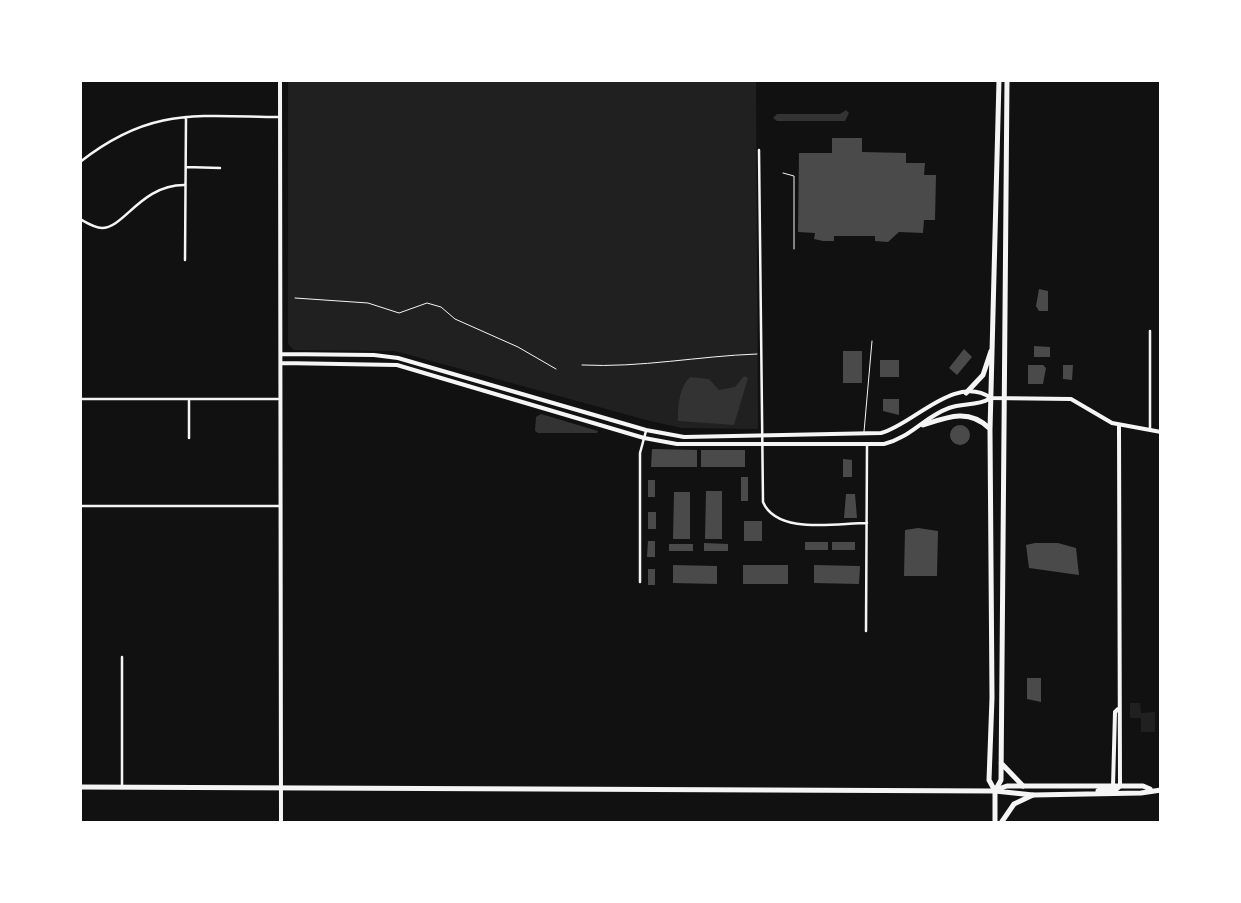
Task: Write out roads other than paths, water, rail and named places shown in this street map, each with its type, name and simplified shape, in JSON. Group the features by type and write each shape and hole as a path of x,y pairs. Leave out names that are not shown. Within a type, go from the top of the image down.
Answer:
{"main road":[{"path":"998,80 990,430 989,780 995,790 998,823"},
{"path":"995,790 1001,780 1007,80"},
{"path":"966,393 983,376 992,348"},
{"path":"923,425 971,415 990,430"},
{"path":"1001,762 1022,786"},
{"path":"995,790 1007,786 1143,786 1151,790"},
{"path":"1090,794 1116,786"},
{"path":"80,788 995,790 1032,795 1161,790"},
{"path":"998,823 1014,804 1032,795"}],"street":[{"path":"280,80 281,823"},
{"path":"185,260 186,116"},
{"path":"80,162 129,130 164,118 280,116"},
{"path":"759,150 763,502 776,520 866,523"},
{"path":"186,167 220,168"},
{"path":"80,220 104,228 154,191 186,185"},
{"path":"1150,331 1150,431"},
{"path":"1150,353 1157,353"},
{"path":"282,354 385,356 646,430 684,436 864,434 894,430 936,402 983,392 991,398 1071,399 1118,425 1161,432"},
{"path":"282,363 390,364 644,438 684,444 867,445 896,441 949,407 983,404 991,398"},
{"path":"436,377 438,369"},
{"path":"80,399 282,399"},
{"path":"189,399 189,438"},
{"path":"1116,786 1118,425"},
{"path":"640,582 640,453 646,430"},
{"path":"866,631 867,445"},
{"path":"82,506 280,506"},
{"path":"122,657 122,788"}],"lane":[{"path":"783,173 794,176 794,249"},
{"path":"864,434 872,341"}]}
